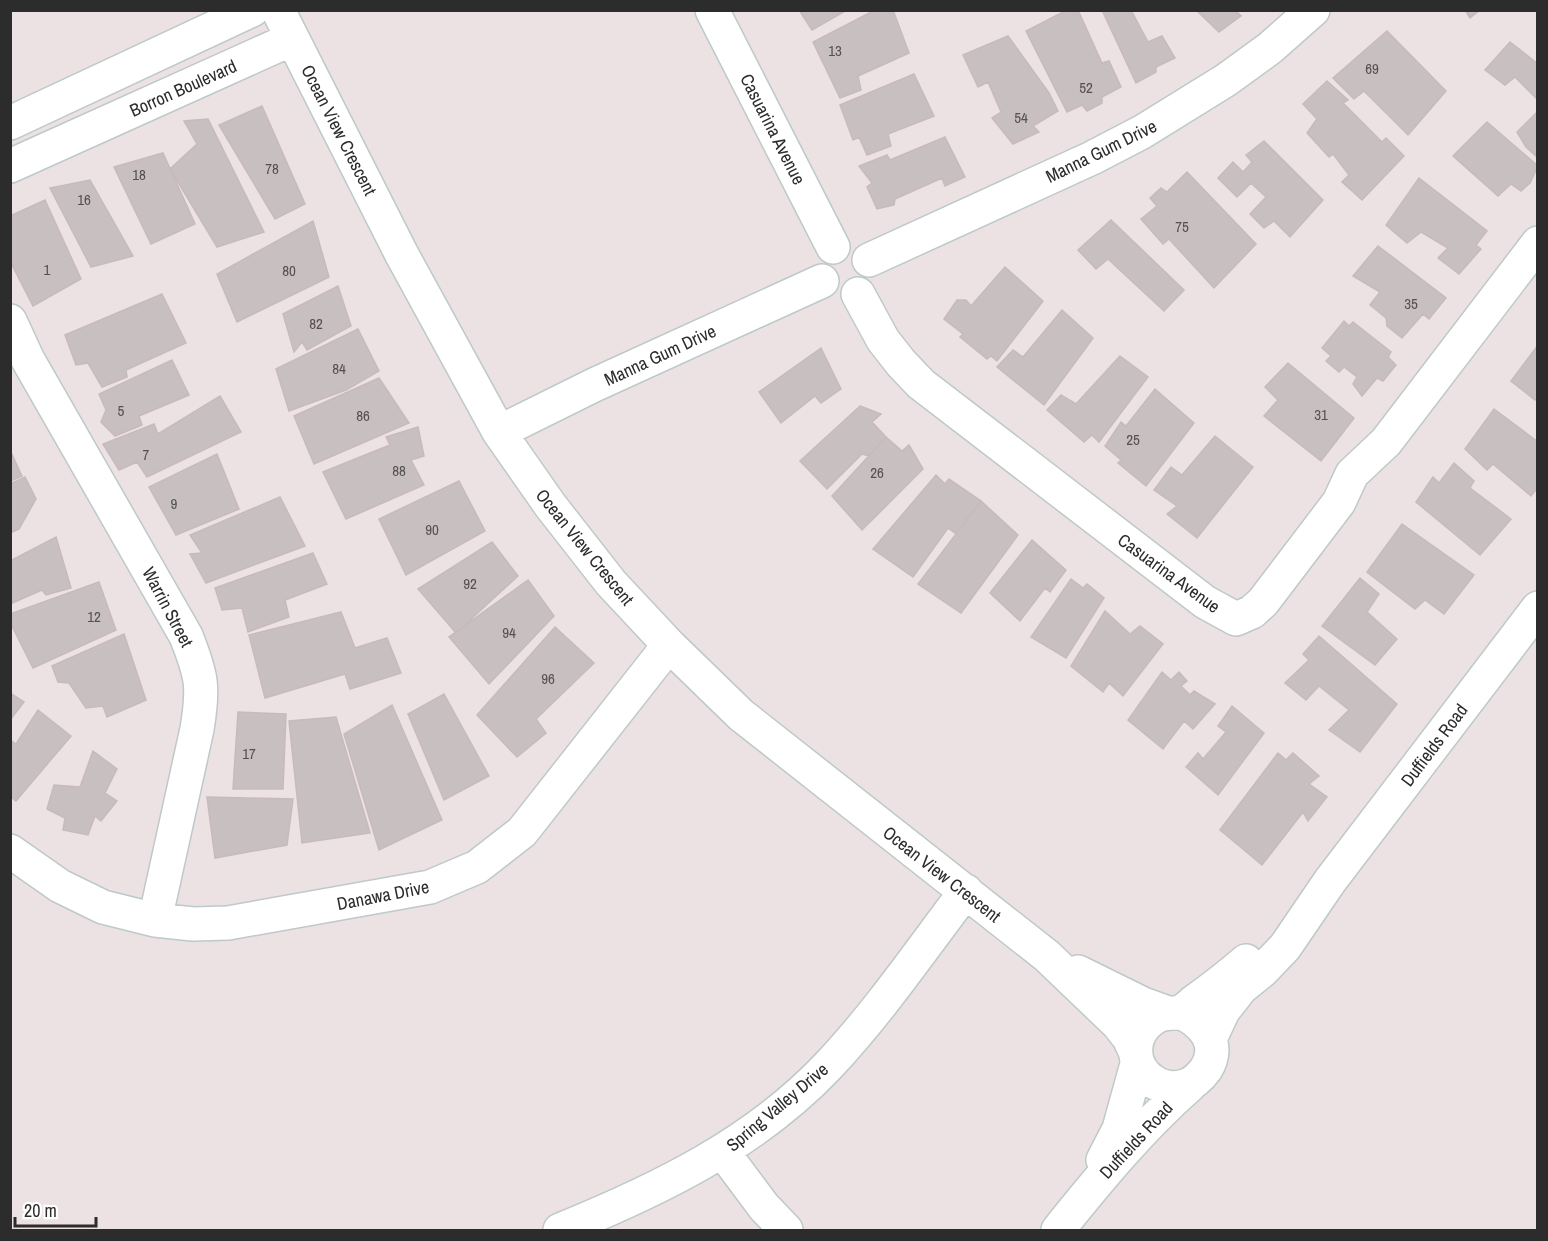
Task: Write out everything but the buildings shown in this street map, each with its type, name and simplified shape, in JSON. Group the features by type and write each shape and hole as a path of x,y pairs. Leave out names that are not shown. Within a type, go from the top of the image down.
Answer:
{"street":[{"path":"10,123 252,10"},
{"name":"Ocean View Crescent","path":"278,10 401,253 499,432 549,505 611,583 669,645 741,716 1047,956 1118,1024 1129,1038 1136,1058"},
{"name":"Casuarina Avenue","path":"712,10 833,247"},
{"name":"Manna Gum Drive","path":"869,260 1092,158 1142,132 1226,80 1270,48 1313,10"},
{"name":"Borron Boulevard","path":"10,166 292,39"},
{"path":"74,136 105,80"},
{"name":"Casuarina Avenue","path":"858,294 883,340 921,384 1205,602 1236,619 1252,612 1263,602 1339,502 1352,474 1386,442 1538,243"},
{"path":"842,244 853,245 869,260 872,271 870,282 858,294 847,296 837,294 829,289 822,280 820,262 833,247 842,244"},
{"name":"Manna Gum Drive","path":"499,432 594,385 822,280"},
{"name":"Warrin Street","path":"10,321 28,360 186,636 201,680 202,702 197,729 154,920"},
{"name":"Duffields Road","path":"1058,1230 1161,1110 1202,1074 1213,1052 1210,1039 1223,1011 1242,988 1285,947 1330,881 1538,608"},
{"name":"Danawa Drive","path":"10,851 39,872 103,907 154,920 193,924 228,923 430,887 477,867 522,832 669,645"},
{"name":"Duffields Road","path":"1084,1197 1119,1129 1136,1058 1138,1037 1144,1027 1154,1018 1172,1012 1228,977 1264,947 1330,881"},
{"name":"Spring Valley Drive","path":"560,1230 664,1185 723,1152 794,1098 827,1067 888,993 966,891"},
{"name":"Ocean View Crescent","path":"1047,956 1143,1004 1172,1012"},
{"path":"1172,1012 1193,1018 1205,1029 1210,1039"},
{"name":"Duffields Road","path":"1136,1058 1156,1084 1179,1088 1190,1084"},
{"path":"723,1152 764,1207 786,1230"}]}
